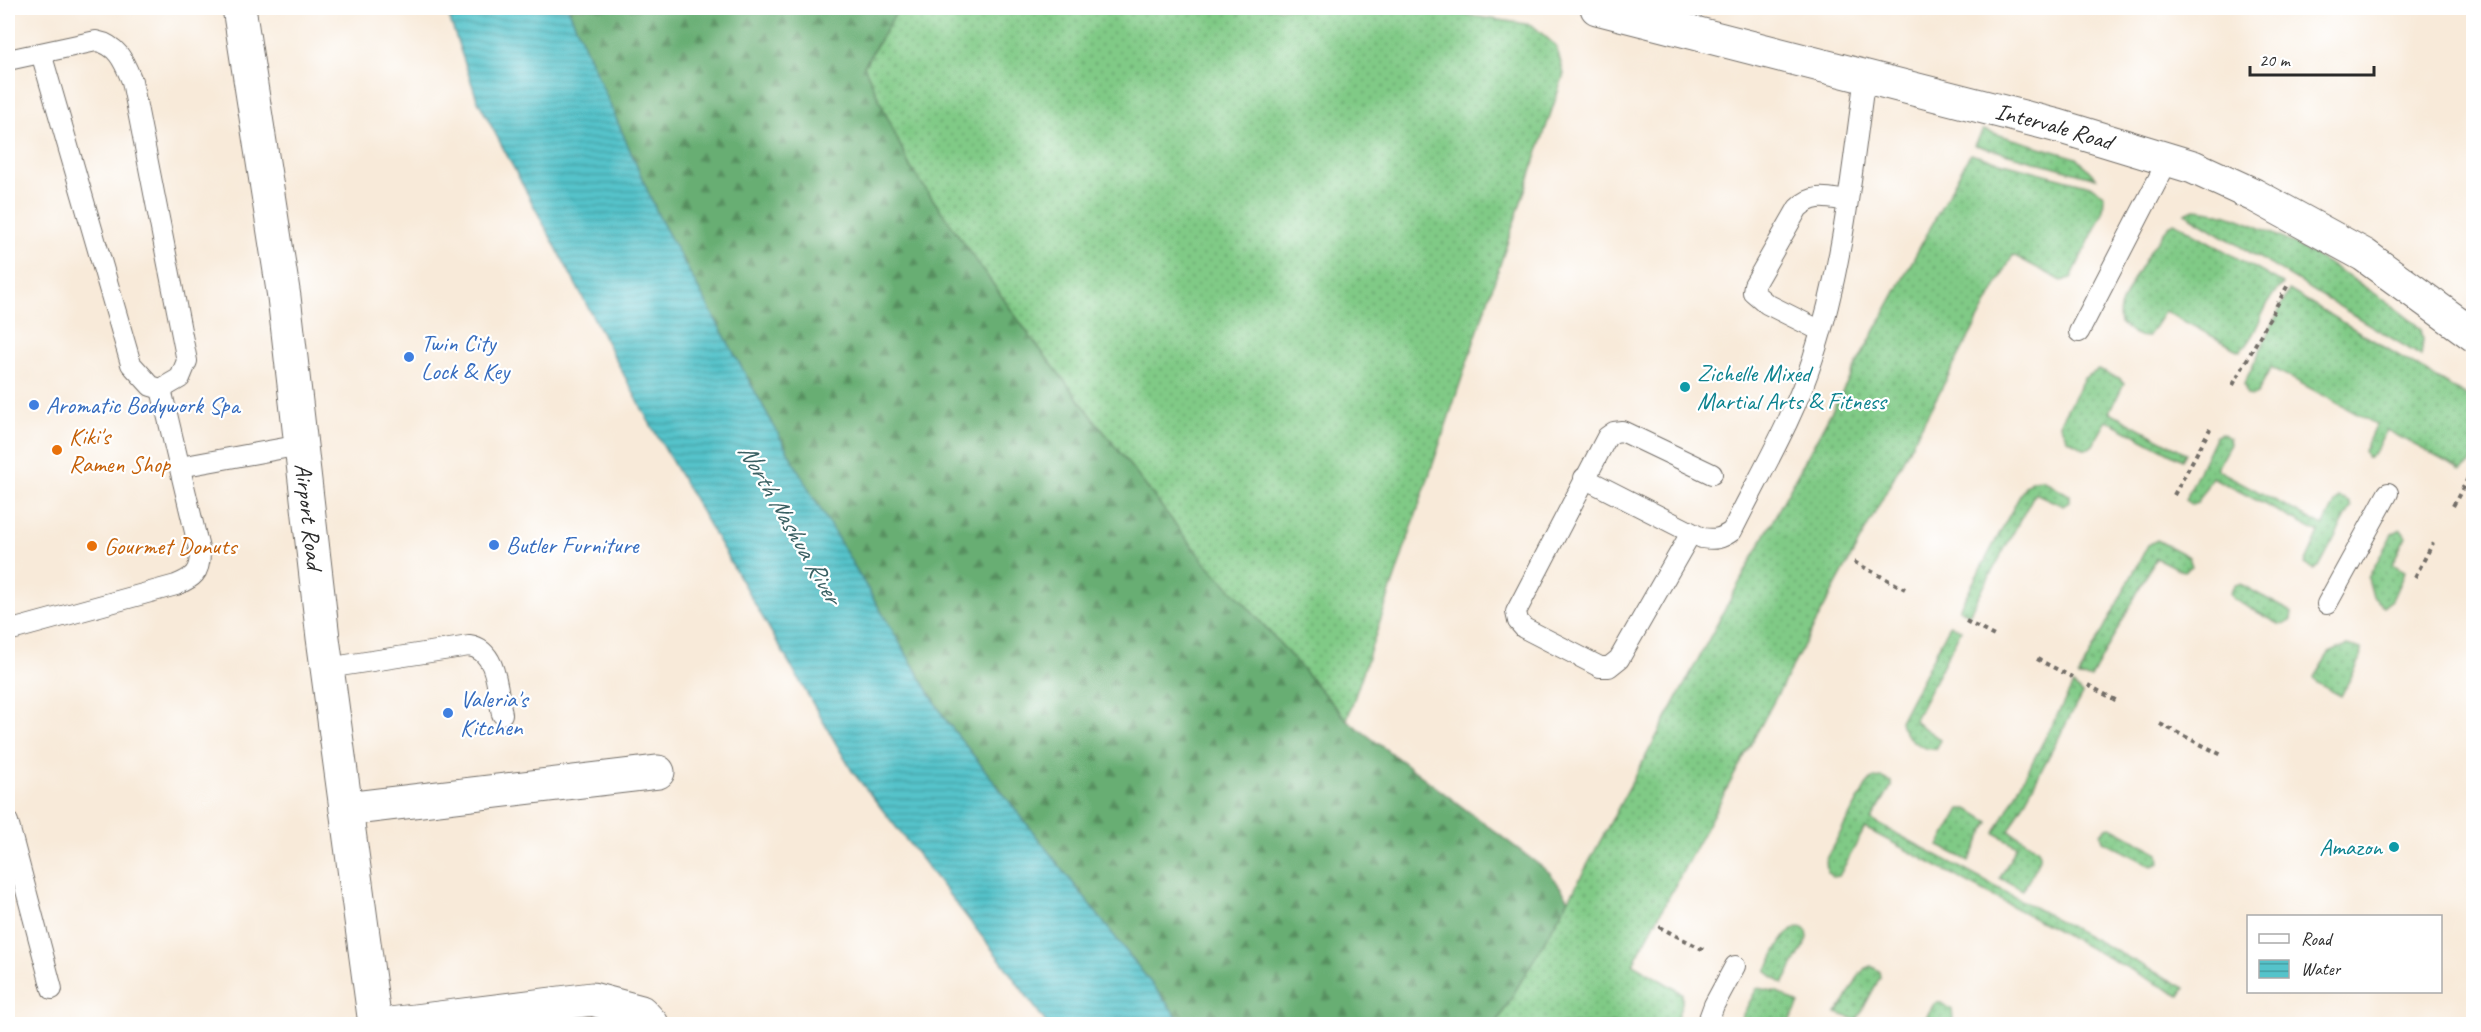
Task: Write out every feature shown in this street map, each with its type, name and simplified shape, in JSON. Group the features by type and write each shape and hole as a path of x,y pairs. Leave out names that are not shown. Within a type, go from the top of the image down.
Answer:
{"main road":[{"name":"Airport Road","path":"239,8 284,297 327,668 375,1024"},
{"name":"Intervale Road","path":"1598,8 2058,126 2193,167 2254,195 2364,255 2474,335"},
{"path":"346,809 658,772"},
{"path":"390,1024 592,999 641,1012 652,1024"}],"lane":[{"path":"8,60 96,41 108,43 120,55 132,81 187,361 180,378 161,389 151,386 131,364 41,53"},
{"path":"1584,478 1702,538 1714,540 1723,538 1732,531 1796,401 1821,331 1837,266 1865,76"},
{"path":"2079,332 2168,160"},
{"path":"1821,331 1767,304 1753,292 1754,285 1798,208 1806,200 1817,196 1846,201"},
{"path":"8,631 176,585 196,574 200,565 200,553 161,389"},
{"path":"1691,533 1619,659 1609,667 1600,667 1590,662 1524,628 1518,621 1516,612 1607,437 1614,432 1623,431 1712,474"},
{"path":"180,467 301,445"},
{"path":"2327,604 2388,493"},
{"path":"327,668 469,646 479,647 490,659 502,714"},
{"path":"8,822 52,989"},
{"path":"1707,1024 1714,1005 1735,966"}],"path":[{"path":"2233,385 2289,283"},
{"path":"2174,495 2210,429"},
{"path":"2453,506 2474,466"},
{"path":"2415,577 2433,543"},
{"path":"1854,562 1905,589"},
{"path":"1966,621 1996,637"},
{"path":"2037,659 2072,677"},
{"path":"2088,686 2119,702"},
{"path":"2160,724 2222,755"},
{"path":"1659,927 1706,951"}],"green space":[{"path":"568,8 899,8 864,66 910,167 1029,335 1202,559 1245,604 1347,720 1550,873 1569,899 1496,1024 1183,1024 945,719 813,497 659,217"},
{"path":"899,8 1421,8 1532,25 1556,46 1564,74 1347,720 1245,604 1202,559 1029,335 910,167 864,66"},
{"path":"1983,130 2077,158 2096,178 1975,145"},
{"path":"1970,154 2094,187 2104,196 2103,212 2071,278 2062,281 2013,255 1633,964 1682,993 1682,1003 1675,1024 1496,1024 1569,899"},
{"path":"2194,209 2218,213 2247,222 2313,255 2376,294 2421,329 2423,340 2421,356 2185,213"},
{"path":"2174,222 2283,284 2270,299 2247,344 2240,351 2165,311 2148,337 2133,333 2120,323 2120,309 2135,276 2160,237"},
{"path":"2289,290 2473,400 2473,457 2470,464 2461,470 2387,430 2373,455 2368,458 2364,451 2376,424 2271,367 2257,394 2247,395 2244,384"},
{"path":"2098,370 2119,378 2124,383 2110,412 2186,453 2182,460 2107,420 2089,448 2084,448 2067,439 2060,425 2061,420 2084,378"},
{"path":"2222,433 2229,438 2230,444 2216,469 2323,526 2339,498 2349,502 2351,507 2319,567 2313,569 2305,564 2319,533 2212,477 2198,502 2192,505 2185,500 2215,437"},
{"path":"2042,479 2069,495 2069,502 2063,506 2035,493 1969,614 1959,609 2025,486 2032,480"},
{"path":"2401,529 2406,536 2392,564 2405,571 2392,600 2384,606 2373,597 2368,578 2392,534"},
{"path":"2157,540 2189,557 2192,566 2185,571 2180,570 2156,558 2091,678 2078,677 2148,545"},
{"path":"2240,584 2288,610 2292,613 2291,619 2284,624 2279,624 2233,599 2230,593 2235,585"},
{"path":"1950,625 1961,630 1914,721 1941,740 1936,749 1930,749 1908,737 1900,721"},
{"path":"2347,645 2361,649 2360,660 2341,696 2317,683 2314,677 2329,653"},
{"path":"2073,685 2082,694 2009,831 2037,849 2040,854 2037,866 2023,890 2000,878 2017,846 1995,833"},
{"path":"1883,778 1891,782 1891,787 1871,820 2185,988 2180,996 1865,828 1839,876 1832,877 1827,872 1826,859 1866,786 1872,779"},
{"path":"1960,809 1968,809 1989,822 1969,861 1939,846"},
{"path":"2111,827 2159,853 2160,863 2152,866 2103,841 2101,833"},
{"path":"1801,927 1807,931 1808,938 1783,984 1766,971 1784,938 1794,929"},
{"path":"1871,966 1879,971 1880,977 1857,1020 1836,1013 1861,973"},
{"path":"1757,988 1778,992 1799,1004 1788,1024 1738,1024"},
{"path":"1941,1002 1952,1010 1953,1019 1950,1024 1922,1024 1934,1004"}],"water":[{"name":"North Nashua River","path":"446,8 568,8 659,217 813,497 945,719 1183,1024 1047,1024 1002,962 852,771 649,422 477,99"}],"place":[{"name":"Twin City Lock & Key","path":"409,357"},
{"name":"Zichelle Mixed Martial Arts & Fitness","path":"1685,387"},
{"name":"Aromatic Bodywork Spa","path":"34,405"},
{"name":"Kiki's Ramen Shop","path":"57,450"},
{"name":"Butler Furniture","path":"494,545"},
{"name":"Gourmet Donuts","path":"92,546"},
{"name":"Valeria's Kitchen","path":"448,713"},
{"name":"Amazon","path":"2394,847"}]}
